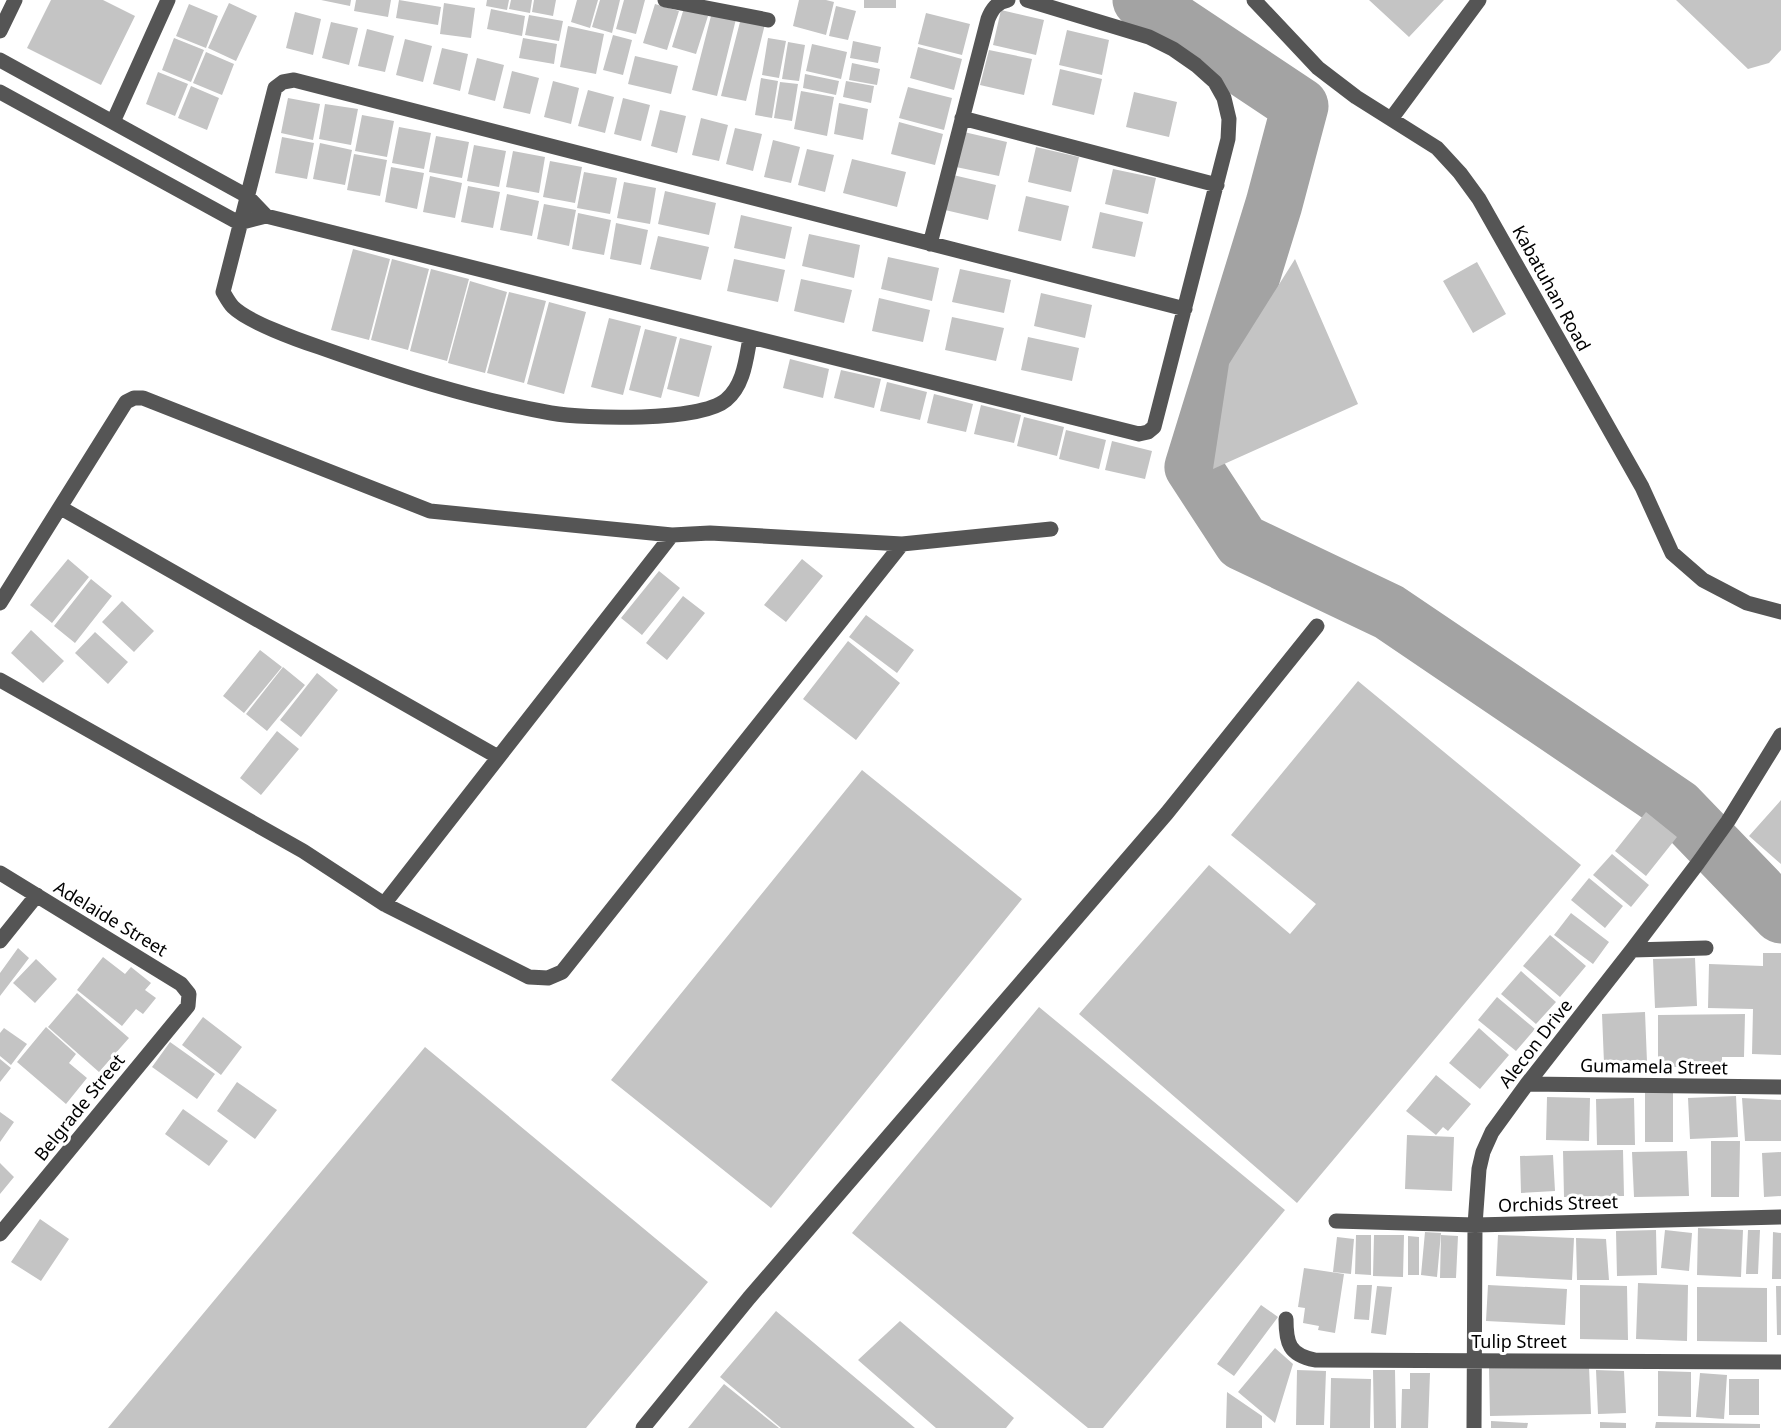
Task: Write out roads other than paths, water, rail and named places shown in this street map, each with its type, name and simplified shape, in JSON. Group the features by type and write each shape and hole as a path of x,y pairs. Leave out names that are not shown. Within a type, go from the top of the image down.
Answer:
{"street":[{"path":"0,31 15,0"},
{"path":"113,122 168,0"},
{"path":"665,0 768,20"},
{"path":"930,244 988,19 993,9 1001,1 1008,0"},
{"path":"0,92 240,223 266,216 1139,434 1148,432 1154,427 1228,139 1229,119 1224,98 1215,82 1173,49 1149,38 1028,0"},
{"name":"Kabatuhan Road","path":"1254,0 1318,68 1356,97 1437,148 1461,173 1479,199 1642,487 1672,553 1702,580 1747,603 1781,612"},
{"path":"1391,119 1479,0"},
{"path":"0,60 247,196 266,216"},
{"path":"750,338 744,371 737,387 725,401 708,409 672,415 606,418 553,414 408,378 289,337 248,317 234,308 223,292 275,88 283,82 294,80 1185,309"},
{"path":"962,118 1217,185"},
{"path":"0,603 126,402 134,398 143,398 430,511 672,535 710,533 902,544 1051,529"},
{"path":"60,507 498,758"},
{"path":"384,904 672,535"},
{"path":"0,680 303,851 384,904 529,977 548,978 562,972 902,544"},
{"path":"643,1428 749,1298 1167,813 1317,626"},
{"name":"Alecon Drive","path":"1474,1428 1475,1225 1479,1169 1483,1152 1492,1132 1527,1084 1698,863 1728,821 1781,735"},
{"name":"Adelaide Street","path":"0,873 181,984 189,994 188,1006"},
{"path":"0,941 37,895"},
{"path":"1632,950 1706,948"},
{"name":"Belgrade Street","path":"0,1234 188,1006"},
{"name":"Gumamela Street","path":"1527,1084 1781,1088"},
{"name":"Orchids Street","path":"1336,1221 1475,1225 1781,1216"},
{"name":"Tulip Street","path":"1287,1319 1286,1336 1291,1349 1304,1358 1315,1360 1781,1362"}],"waterway":[{"path":"1141,0 1300,106 1274,204 1193,467 1242,542 1389,612 1677,807 1781,915"}]}
